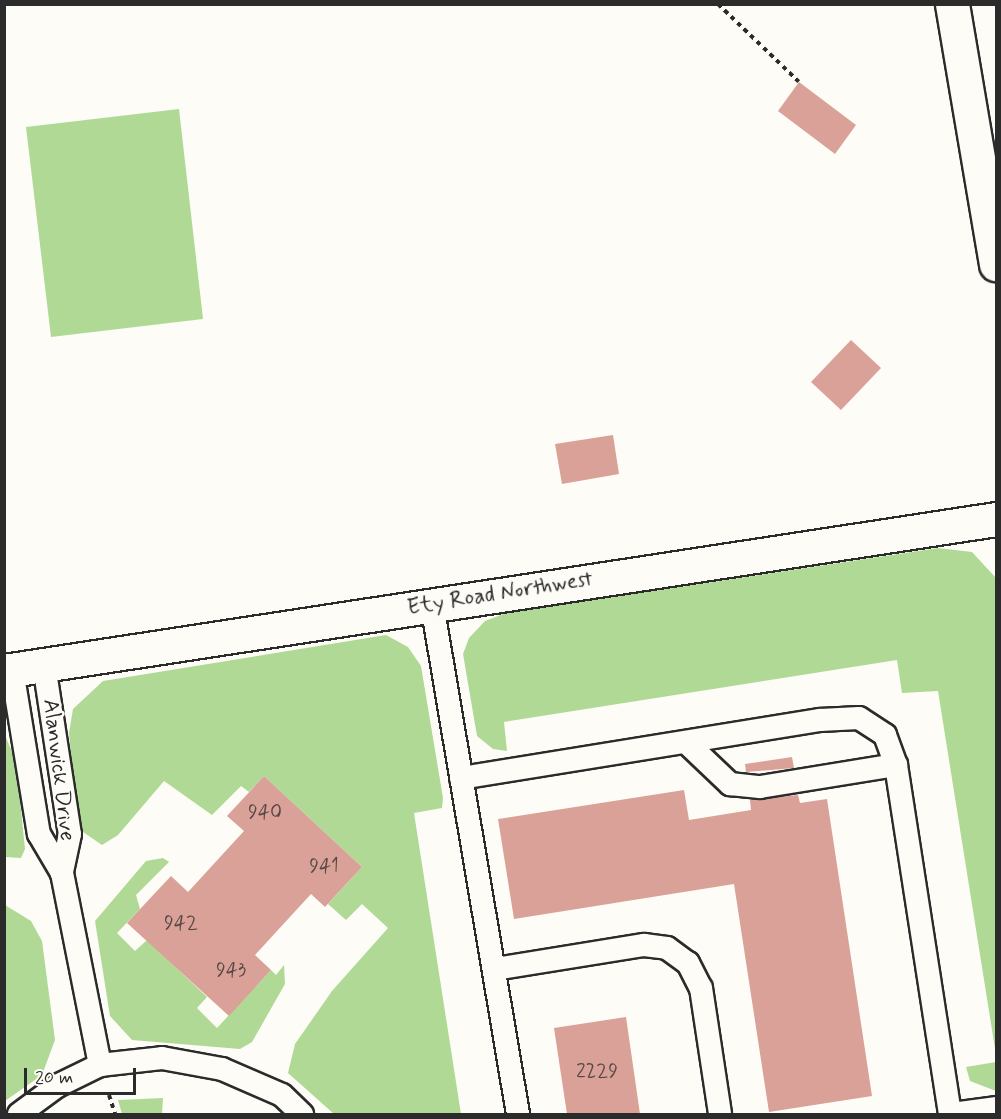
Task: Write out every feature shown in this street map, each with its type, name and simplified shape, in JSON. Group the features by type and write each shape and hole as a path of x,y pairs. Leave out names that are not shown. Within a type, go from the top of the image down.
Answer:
{"street":[{"path":"952,4 996,264"},
{"name":"Ety Road Northwest","path":"8,670 996,519"}],"lane":[{"path":"432,604 518,1114"},
{"name":"Alanwick Drive","path":"44,665 70,834 62,873"},
{"name":"Alanwick Drive","path":"8,670 39,834 62,873 100,1065"},
{"path":"461,778 688,745 820,720 859,718 885,735 896,765 951,1114 996,1108"},
{"path":"688,745 721,778 740,785 760,786 896,765"},
{"path":"495,969 644,945 667,948 688,963 701,988 720,1114"},
{"path":"20,1114 57,1086 100,1065 162,1058 222,1069 282,1095 302,1114"}],"path":[{"path":"718,4 799,82"}],"green space":[{"path":"179,109 203,319 51,337 26,127"},
{"path":"938,548 972,552 996,578 996,1055 938,691 902,693 897,660 504,722 507,751 493,749 477,736 463,654 469,638 485,621 506,613"},
{"path":"386,635 408,647 421,666 443,798 442,808 414,813 461,1114 334,1114 288,1073 295,1044 332,991 388,928 362,904 346,920 328,904 362,867 264,776 249,792 241,786 212,815 164,781 118,835 102,845 83,832 74,790 69,733 73,709 103,681"},
{"path":"4,733 16,761 25,849 21,858 5,857"},
{"path":"163,858 169,862 136,895 140,909 117,933 135,951 147,940 207,997 197,1008 217,1028 271,970 276,975 284,965 285,984 252,1042 240,1049 132,1040 110,1016 95,921 146,861"},
{"path":"5,905 31,921 42,941 55,1040 42,1075 5,1101"},
{"path":"996,1062 996,1091 970,1081 966,1067"},
{"path":"163,1098 162,1114 122,1114 118,1100"}],"building":[{"path":"799,82 856,125 835,154 778,111"},
{"path":"851,340 881,368 841,410 811,382"},
{"path":"613,435 619,474 562,484 555,444"},
{"path":"792,757 794,768 746,772 745,764"},
{"path":"264,776 362,867 325,907 311,894 255,955 271,970 229,1016 127,923 171,876 188,892 244,831 227,816"},
{"path":"684,790 689,820 751,810 750,800 798,795 800,803 827,799 872,1096 769,1112 734,884 514,919 498,819"},
{"path":"626,1017 640,1114 567,1114 554,1028"}]}
